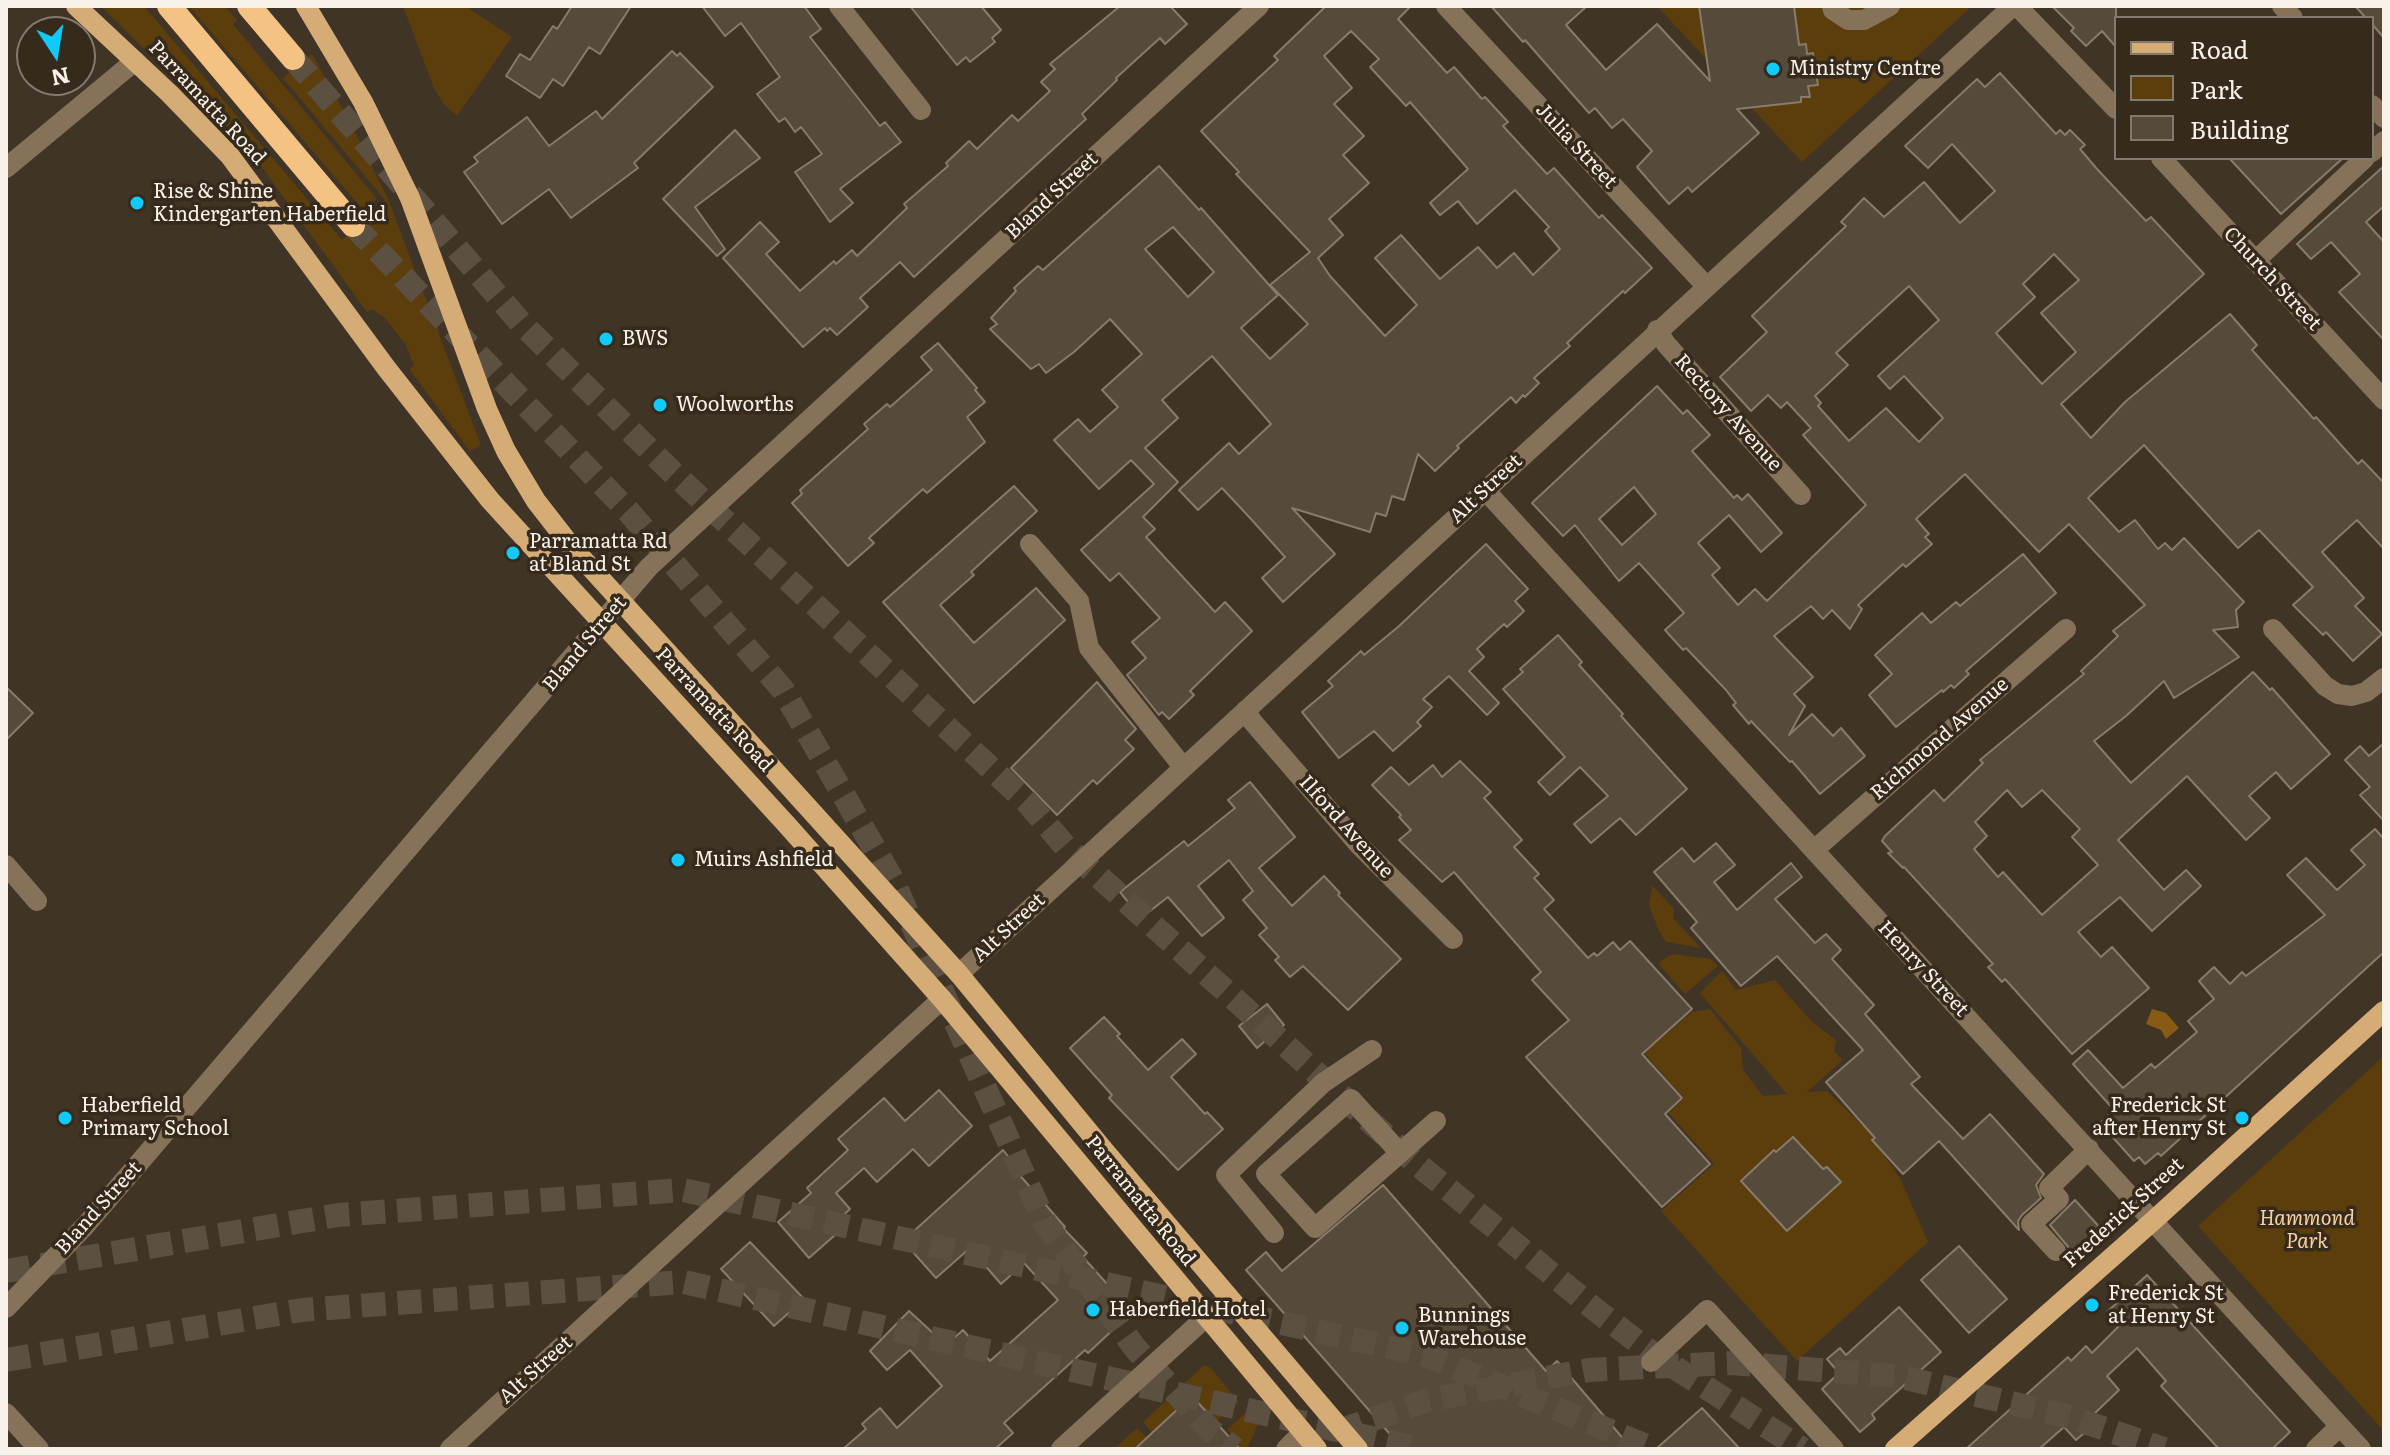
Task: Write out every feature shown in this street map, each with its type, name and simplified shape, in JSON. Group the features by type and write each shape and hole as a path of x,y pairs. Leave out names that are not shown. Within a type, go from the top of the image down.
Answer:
{"highway":[{"path":"169,6 353,225"},
{"path":"249,6 293,58"}],"main road":[{"name":"Parramatta Road","path":"76,6 230,156 438,436 490,500 942,999 1317,1449"},
{"name":"Parramatta Road","path":"306,6 363,102 410,198 487,409 506,451 546,515 959,974 1358,1449"},
{"name":"Frederick Street","path":"1895,1449 2384,1011"}],"street":[{"path":"839,6 921,110"},
{"name":"Bland Street","path":"6,1308 103,1205 649,567 1259,6"},
{"name":"Julia Street","path":"1446,6 1706,286"},
{"path":"1832,6 1848,20 1864,20 1890,6"},
{"path":"2015,6 2114,107"},
{"name":"Alt Street","path":"959,974 1657,330 2015,6"},
{"path":"6,168 135,61"},
{"name":"Church Street","path":"2163,160 2384,400"},
{"path":"2255,261 2363,160"},
{"name":"Rectory Avenue","path":"1657,330 1666,344 1801,495"},
{"name":"Henry Street","path":"1485,490 2361,1449"},
{"path":"1030,544 1079,601 1089,648 1183,767"},
{"name":"Richmond Avenue","path":"1814,850 2066,629"},
{"path":"2273,629 2325,686 2338,694 2352,696 2366,692 2384,678"},
{"name":"Ilford Avenue","path":"1246,710 1252,721 1359,845 1453,939"},
{"path":"6,865 37,901"},
{"name":"Alt Street","path":"450,1449 942,999"},
{"path":"1274,1233 1226,1175 1323,1083 1372,1050"},
{"path":"1400,1153 1351,1099 1266,1174 1315,1228 1400,1153 1436,1121"},
{"path":"2056,1251 2031,1224 2059,1199 2049,1188 2089,1149"},
{"path":"1651,1362 1707,1310 1834,1449"},
{"path":"1061,1449 1205,1318"},
{"path":"6,1413 39,1449"},
{"path":"2316,1449 2340,1426"},
{"path":"1286,1449 1303,1432"}],"green space":[{"path":"101,6 144,6 342,240 385,200 283,78 312,54 388,199 481,445 470,451 409,369 414,366 406,345 385,318 372,309 367,312 258,162"},
{"path":"189,6 225,6 237,20 233,24 377,199 363,210"},
{"path":"403,6 465,6 512,37 457,116 443,103 434,88"},
{"path":"1657,6 1972,6 1802,162"},
{"path":"1652,885 1674,909 1673,918 1701,948 1666,942 1649,905"},
{"path":"1672,954 1711,959 1718,966 1685,994 1658,963"},
{"path":"1722,971 1736,990 1775,980 1812,1022 1836,1040 1834,1051 1843,1060 1807,1092 1827,1091 1867,1130 1901,1180 1928,1242 1797,1361 1661,1211 1714,1164 1669,1113 1684,1098 1644,1053 1692,1012 1710,1009 1741,1048 1743,1070 1763,1096 1787,1094 1700,993"},
{"name":"Hammond Park","path":"2384,1056 2384,1431 2198,1226"},
{"path":"1203,1366 1210,1367 1239,1402 1216,1422 1192,1397 1152,1433 1143,1422"},
{"path":"1247,1411 1258,1424 1247,1449 1240,1449 1240,1444 1227,1430"},
{"path":"1137,1428 1147,1438 1134,1449 1114,1449"}],"shaded area":[{"path":"2152,1009 2166,1013 2179,1028 2166,1039 2161,1030 2146,1024"}],"building":[{"path":"572,6 631,6 600,54 589,47 563,86 553,79 540,98 506,76 520,54 530,60 553,26 557,29"},
{"path":"702,6 804,6 821,29 810,37 880,126 885,122 901,142 840,189 853,203 830,222 795,172 822,154 801,127 795,132 785,118 779,122 757,94 780,77 741,23 725,36"},
{"path":"910,6 981,6 1001,30 992,38 995,42 970,62 966,57 957,65"},
{"path":"1120,6 1170,6 1187,24 1165,44 1160,38 1116,78 1082,114 1086,119 914,277 900,262 860,298 868,307 837,335 830,328 827,331 825,328 803,347 723,258 760,222 779,242 766,254 800,291 834,261 836,264 852,250 857,256 907,208 904,204 948,166 946,163 969,141 977,149 1012,115 1018,121 1050,91 1041,82 1055,69 1050,64"},
{"path":"1326,6 1411,6 1398,19 1447,73 1454,67 1482,99 1485,97 1508,122 1503,126 1547,174 1554,168 1599,218 1602,215 1652,268 1567,343 1570,346 1534,378 1539,383 1525,397 1523,395 1516,403 1511,397 1457,446 1459,448 1435,471 1418,454 1404,500 1392,496 1386,516 1376,513 1370,532 1292,508 1335,554 1283,602 1262,578 1285,557 1251,519 1222,488 1198,510 1179,490 1229,443 1239,454 1271,424 1212,356 1162,400 1178,418 1145,448 1178,482 1143,517 1155,529 1146,537 1215,612 1225,602 1252,631 1190,691 1194,695 1169,719 1162,712 1159,715 1127,675 1146,658 1132,642 1160,618 1119,573 1110,581 1081,550 1154,484 1131,460 1099,489 1054,440 1078,419 1090,432 1118,407 1102,390 1142,354 1110,319 1046,373 1039,364 1031,369 990,329 997,324 991,318 1016,291 1014,288 1038,266 1043,270 1159,166 1278,295 1241,328 1270,359 1308,324 1270,285 1310,252 1236,174 1239,172 1201,131 1278,60 1274,56","holes":["1351,31 1379,59 1370,67 1406,106 1410,102 1468,169 1430,203 1440,215 1458,201 1477,224 1515,190 1549,227 1545,231 1560,249 1533,275 1514,253 1497,268 1478,247 1440,279 1401,235 1375,258 1417,305 1385,336 1330,276 1318,258 1343,235 1329,219 1369,183 1343,155 1364,136 1334,104 1352,88 1324,56","1173,227 1214,272 1188,297 1145,249"]},
{"path":"1491,6 1587,6 1566,25 1606,70 1657,24 1710,81 1699,6 1794,6 1799,45 1806,44 1807,54 1813,53 1818,85 1808,86 1810,97 1801,97 1801,102 1737,109 1759,133 1692,192 1688,187 1669,204 1637,167 1652,151 1623,119 1612,128 1595,108 1589,113"},
{"path":"2052,6 2116,6 2114,45 2102,31 2086,46 2071,31 2074,28"},
{"path":"2355,6 2384,6 2384,38 2374,26 2374,16 2364,16"},
{"path":"672,51 677,56 680,53 713,87 634,163 638,168 571,218 549,189 502,224 464,172 478,162 474,157 527,117 549,146 596,111 602,119"},
{"path":"2000,73 2056,134 2060,130 2065,135 2070,130 2085,145 2080,149 2097,169 2146,221 2151,217 2204,274 2061,404 2091,438 2125,402 2230,314 2257,345 2252,350 2314,419 2316,417 2358,464 2362,460 2384,483 2384,549 2357,520 2322,552 2364,598 2355,606 2382,634 2353,661 2326,632 2323,635 2293,605 2313,587 2259,530 2238,548 2144,445 2088,498 2119,532 2135,520 2158,549 2165,543 2172,550 2184,538 2244,602 2236,610 2238,627 2213,630 2239,657 2174,698 2164,681 2094,741 2131,783 2253,672 2270,690 2272,688 2330,754 2291,789 2276,772 2249,796 2270,818 2246,840 2187,776 2118,840 2164,890 2186,870 2201,886 2152,931 2120,897 2078,932 2101,957 2112,947 2149,988 2072,1054 2005,979 2002,982 1988,967 1993,964 1888,853 1892,852 1882,841 1934,790 1944,801 1983,763 1980,760 2084,674 2081,671 2118,636 2113,631 2145,605 2069,524 2039,552 1965,474 1916,519 1929,534 1925,537 1932,544 1906,567 1903,564 1858,605 1862,609 1850,629 1832,610 1823,619 1811,606 1774,636 1813,677 1794,694 1805,706 1789,735 1812,714 1833,736 1841,728 1865,756 1820,794 1792,761 1751,721 1749,724 1733,705 1736,703 1726,690 1665,630 1684,613 1639,563 1619,581 1575,525 1563,536 1532,503 1657,386 1683,414 1687,410 1710,435 1692,451 1734,498 1737,495 1742,500 1748,494 1782,533 1761,552 1729,515 1698,543 1720,568 1712,575 1738,605 1755,589 1767,601 1866,505 1803,435 1811,428 1787,402 1781,408 1768,395 1751,411 1720,377 1767,332 1752,316 1846,226 1841,222 1864,198 1884,217 1924,182 1960,223 1995,191 1952,144 1928,168 1905,146 1977,79 1985,87","holes":["2054,254 2079,280 2041,313 2076,352 2042,384 1996,333 2035,297 2023,284","1909,286 1939,320 1878,376 1890,389 1904,376 1943,418 1919,442 1886,408 1849,441 1818,406 1821,403 1815,396 1848,365 1836,353","1634,487 1656,514 1622,545 1599,519","2007,790 2022,807 2042,790 2080,829 2072,837 2098,865 2042,915 2003,872 1998,877 1974,849 1987,836 1975,822"]},
{"path":"735,130 760,158 695,207 725,249 717,256 663,199"},
{"path":"2231,160 2341,160 2281,214"},
{"path":"2384,166 2384,206 2366,222 2384,242 2384,340 2339,292 2360,274 2331,242 2311,259 2297,244"},
{"path":"938,343 977,388 975,390 985,402 967,417 985,442 927,493 923,489 869,538 874,543 848,566 792,503 802,494 800,490 868,429 864,424 887,404 890,407 932,370 921,357"},
{"path":"1014,486 1037,511 940,605 974,643 1036,588 1065,620 974,703 883,602"},
{"path":"1486,544 1528,589 1515,601 1524,611 1507,627 1504,624 1477,649 1484,657 1469,671 1499,703 1487,715 1449,676 1423,699 1432,707 1417,722 1421,726 1393,751 1374,731 1339,758 1302,712 1333,686 1328,681 1361,651 1364,655 1398,627"},
{"path":"2023,554 2056,593 1966,671 1969,674 1954,688 1951,685 1942,690 1896,727 1869,695 1892,674 1875,655 1922,613 1931,623 1956,602 1960,606"},
{"path":"1558,635 1582,662 1579,665 1623,714 1621,716 1687,789 1636,835 1620,818 1591,843 1574,824 1608,796 1580,767 1550,795 1538,782 1565,757 1503,689"},
{"path":"1097,682 1136,729 1125,740 1134,749 1097,784 1093,780 1057,815 1011,768"},
{"path":"6,687 33,713 6,740"},
{"path":"2384,743 2384,821 2360,795 2370,787 2345,760 2360,746 2369,756"},
{"path":"1460,761 1491,792 1484,798 1522,840 1514,847 1539,874 1534,878 1554,900 1544,909 1588,958 1594,953 1597,956 1613,942 1620,950 1630,941 1692,1009 1642,1054 1682,1098 1665,1114 1710,1164 1662,1207 1526,1057 1569,1020 1532,980 1541,972 1454,872 1442,882 1399,840 1411,830 1372,785 1391,767 1409,785 1433,765 1442,777"},
{"path":"1250,782 1295,837 1259,868 1292,906 1324,876 1340,893 1338,895 1401,959 1348,1010 1303,966 1290,977 1275,960 1279,957 1259,935 1267,928 1243,900 1253,891 1229,860 1198,886 1224,918 1202,936 1168,897 1141,918 1120,892 1184,841 1188,846 1235,808 1228,800"},
{"path":"2375,829 2384,839 2384,952 2161,1156 2158,1153 2145,1164 2139,1157 2134,1161 2100,1123 2114,1110 2073,1064 2088,1050 2123,1088 2151,1064 2155,1068 2197,1032 2188,1021 2214,999 2199,981 2214,967 2230,984 2242,972 2246,976 2325,915 2287,875 2306,858 2337,890 2365,865 2351,850"},
{"path":"1716,843 1735,865 1714,882 1737,910 1791,863 1802,877 1775,899 1815,943 1826,934 1841,950 1832,959 1874,1005 1865,1014 1920,1077 1911,1084 1963,1139 1990,1114 2044,1174 2036,1185 2041,1198 2022,1215 2018,1221 2019,1230 1939,1141 1903,1174 1872,1140 1875,1138 1826,1082 1863,1050 1777,956 1741,986 1691,928 1697,922 1654,872 1682,848 1694,862"},
{"path":"1267,1004 1284,1025 1257,1048 1239,1026"},
{"path":"1104,1017 1148,1070 1182,1039 1196,1054 1171,1077 1223,1129 1178,1170 1109,1098 1112,1095 1070,1048"},
{"path":"939,1090 972,1126 929,1166 913,1149 877,1182 864,1168 836,1193 850,1209 829,1228 835,1235 809,1258 778,1222 811,1193 807,1188 848,1150 838,1139 884,1098 905,1121"},
{"path":"1793,1137 1823,1169 1827,1167 1841,1182 1787,1231 1741,1181"},
{"path":"1003,1150 1019,1170 1017,1172 1087,1253 1083,1257 1132,1312 1004,1423 1013,1433 995,1449 843,1449 866,1429 862,1424 880,1408 897,1428 942,1386 910,1350 887,1370 870,1351 909,1311 946,1345 963,1330 990,1361 1058,1300 1024,1263 1001,1284 970,1248 936,1278 903,1241"},
{"name":"Bunnings Warehouse","path":"1383,1185 1546,1371 1557,1361 1632,1449 1403,1449 1246,1270 1266,1252 1282,1271"},
{"path":"2075,1200 2102,1230 2074,1254 2050,1225"},
{"path":"750,1242 804,1299 774,1326 721,1269"},
{"path":"1959,1246 2007,1299 1969,1333 1921,1280"},
{"path":"2147,1275 2290,1432 2272,1449 2219,1449 2161,1386 2166,1381 2137,1348 2107,1376 2119,1390 2093,1415 2098,1421 2076,1440 2064,1427 2039,1449 1966,1449 2068,1357 2071,1361 2086,1346 2092,1353 2118,1327 2107,1312"},
{"path":"1899,1307 1941,1352 1872,1414 1875,1419 1860,1432 1822,1389 1839,1373 1827,1359 1840,1348 1846,1355"},
{"path":"1192,1396 1240,1449 1135,1449 1152,1433"},
{"path":"1702,1408 1740,1449 1656,1449"}],"tunnel":[{"path":"293,58 520,322 672,472 1026,801 1065,846 1416,1163 1652,1353 1802,1449"},
{"path":"353,225 629,512 783,690 893,881 1045,1223 1135,1348 1210,1430 1235,1449"},
{"path":"6,1271 338,1215 683,1190 1425,1355 1654,1449"},
{"path":"6,1360 302,1310 684,1282 1420,1449"},
{"path":"1339,1431 1428,1400 1589,1370 1730,1363 1897,1376 2070,1417 2164,1449"}],"place":[{"name":"Ministry Centre","path":"1773,69"},
{"name":"Rise & Shine Kindergarten Haberfield","path":"137,203"},
{"name":"BWS","path":"606,339"},
{"name":"Woolworths","path":"660,405"},
{"name":"Parramatta Rd at Bland St","path":"513,553"},
{"name":"Muirs Ashfield","path":"678,860"},
{"name":"Haberfield Primary School","path":"65,1118"},
{"name":"Frederick St after Henry St","path":"2242,1118"},
{"name":"Frederick St at Henry St","path":"2092,1305"},
{"name":"Haberfield Hotel","path":"1093,1310"},
{"name":"Bunnings Warehouse","path":"1402,1328"}]}
